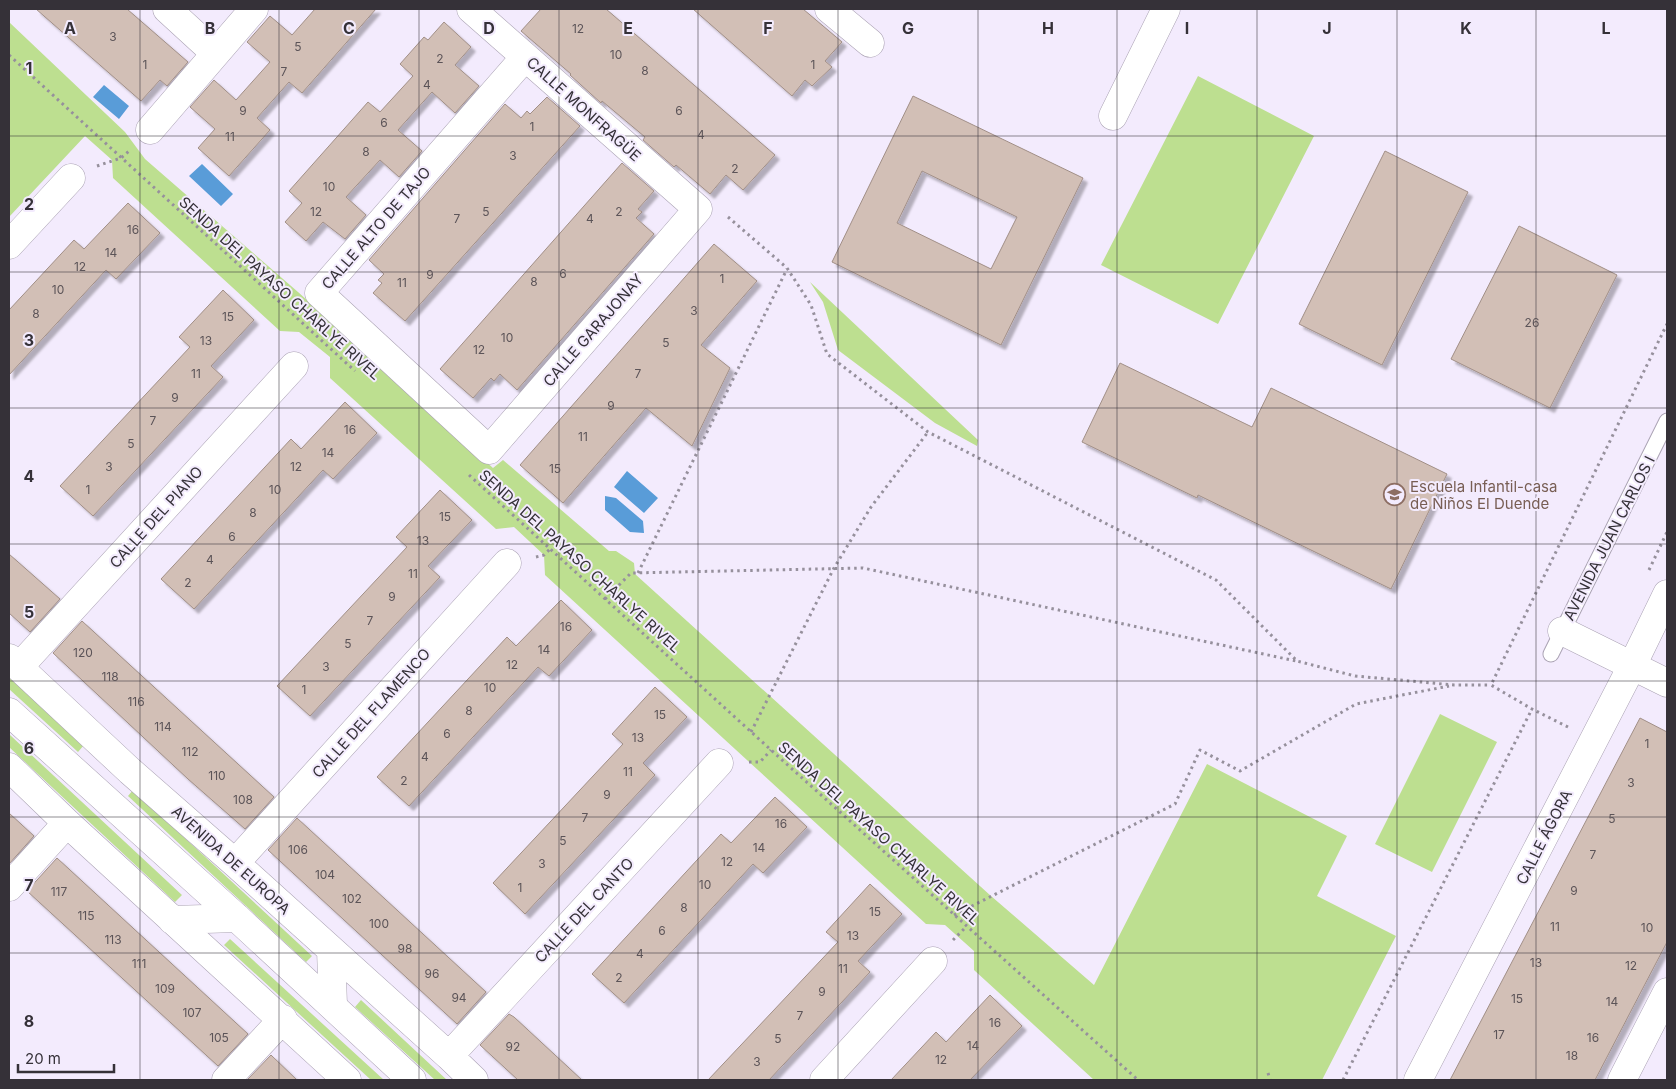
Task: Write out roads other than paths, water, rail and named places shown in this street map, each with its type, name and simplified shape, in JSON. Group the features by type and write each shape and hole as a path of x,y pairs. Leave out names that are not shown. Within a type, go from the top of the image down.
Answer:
{"street":[{"path":"167,9 215,53"},
{"path":"150,130 254,9"},
{"name":"CALLE MONFRAGÜE","path":"471,9 698,210"},
{"path":"829,9 870,43"},
{"path":"1113,116 1166,9"},
{"name":"CALLE ALTO DE TAJO","path":"489,450 319,293 525,56"},
{"path":"9,245 72,178"},
{"name":"CALLE GARAJONAY","path":"489,450 698,210"},
{"name":"CALLE DEL PIANO","path":"14,663 294,366"},
{"name":"CALLE DEL FLAMENCO","path":"234,863 507,563"},
{"name":"CALLE ÁGORA","path":"1418,1080 1632,666 1667,594"},
{"path":"1556,643 1632,666 1667,683"},
{"name":"AVENIDA DE EUROPA","path":"14,663 130,771 474,1080"},
{"path":"9,712 237,918 412,1080"},
{"name":"CALLE DEL CANTO","path":"449,1056 718,763"},
{"path":"9,767 67,823 347,1080"},
{"path":"71,768 130,771"},
{"path":"9,887 67,823"},
{"path":"172,920 237,918"},
{"path":"331,950 332,1005"},
{"path":"824,1080 933,961"},
{"path":"1622,1080 1667,992"},
{"path":"226,1080 282,1019"}],"lane":[{"name":"AVENIDA JUAN CARLOS I","path":"1556,643 1667,421"}],"water":[{"path":"104,85 129,106 119,119 93,97"},
{"path":"202,164 233,194 221,206 189,176"},
{"path":"627,471 658,498 644,513 614,487"},
{"path":"605,496 616,498 643,521 644,533 630,532 605,510"}],"place":[{"name":"Escuela Infantil-casa de Niños El Duende","path":"1394,495"}]}
